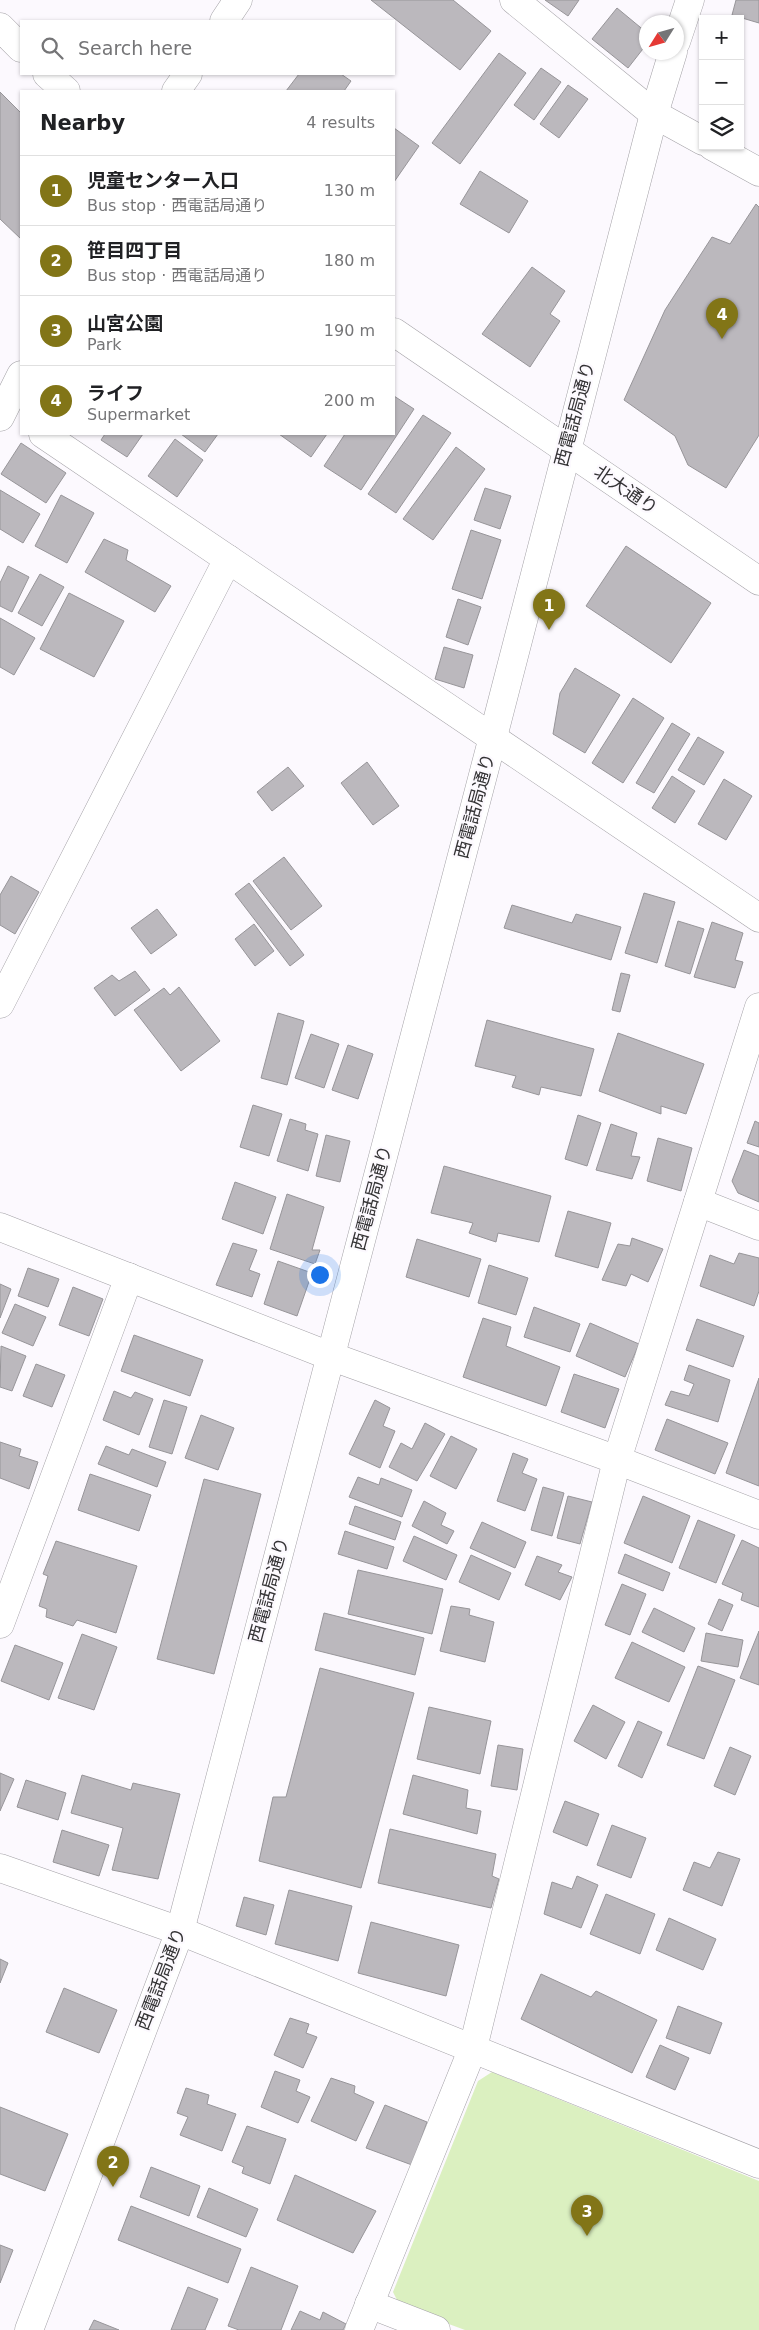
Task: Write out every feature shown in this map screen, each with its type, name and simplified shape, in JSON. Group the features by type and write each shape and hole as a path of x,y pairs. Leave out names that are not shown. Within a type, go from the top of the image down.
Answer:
{"street":[{"path":"225,20 238,0"},
{"path":"514,0 654,114 699,139"},
{"path":"684,18 690,0"},
{"path":"0,27 20,47"},
{"name":"西電話局通り","path":"29,2330 180,1931 654,114 671,60"},
{"path":"48,75 65,90"},
{"path":"177,90 187,75"},
{"path":"719,150 759,172"},
{"name":"北大通り","path":"395,333 759,581"},
{"path":"7,412 20,378"},
{"path":"44,435 759,918"},
{"path":"0,1004 228,559"},
{"path":"359,2330 473,2048 616,1460 759,1007"},
{"path":"698,1202 759,1226"},
{"path":"0,1226 330,1356 616,1460 759,1515"},
{"path":"0,1624 128,1277"},
{"path":"0,1868 180,1931 759,2164"},
{"path":"369,2304 436,2330"}],"green space":[{"path":"492,2072 759,2181 759,2330 465,2330 400,2306 393,2292 478,2081"}],"building":[{"path":"371,0 453,0 491,31 460,70"},
{"path":"545,0 579,0 568,16"},
{"path":"736,0 759,0 759,23 744,19 744,15 732,15"},
{"path":"617,8 639,26 639,54 628,68 592,39"},
{"path":"499,53 526,73 460,164 432,143"},
{"path":"541,68 561,82 534,120 514,105"},
{"path":"298,75 342,75 351,81 345,90 287,90"},
{"path":"568,85 588,99 559,138 540,124"},
{"path":"0,92 20,112 20,238 0,219"},
{"path":"395,129 419,146 395,181"},
{"path":"480,171 528,201 509,233 460,204"},
{"path":"756,204 759,207 759,435 726,488 688,465 675,436 624,400 665,310 712,237 730,244"},
{"path":"532,267 565,291 550,314 560,321 530,367 482,334"},
{"path":"395,397 414,409 361,490 324,466 344,435 395,435"},
{"path":"423,415 451,433 396,513 368,494"},
{"path":"104,435 142,435 127,457 101,440"},
{"path":"182,435 217,435 205,452"},
{"path":"280,435 326,435 311,457"},
{"path":"175,439 203,460 177,497 148,476"},
{"path":"21,443 66,473 46,503 1,474"},
{"path":"456,447 485,469 433,540 403,519"},
{"path":"485,488 511,496 500,529 474,520"},
{"path":"0,490 40,514 23,543 0,529"},
{"path":"61,495 94,513 67,563 35,546"},
{"path":"471,530 501,540 482,599 452,589"},
{"path":"104,539 128,550 126,560 171,586 155,612 85,572"},
{"path":"626,546 711,603 671,663 586,606"},
{"path":"8,566 29,577 12,612 0,606 0,583"},
{"path":"40,574 64,587 42,626 18,613"},
{"path":"69,593 124,621 94,677 40,649"},
{"path":"458,599 481,607 468,645 446,637"},
{"path":"0,618 35,638 14,675 0,667"},
{"path":"444,647 473,655 464,688 435,679"},
{"path":"575,668 620,695 585,753 553,734 560,693"},
{"path":"633,698 664,718 623,783 592,763"},
{"path":"672,723 690,734 654,793 636,783"},
{"path":"698,737 724,752 704,785 678,770"},
{"path":"367,762 399,806 373,825 341,783"},
{"path":"288,767 304,786 272,811 257,792"},
{"path":"672,776 695,791 675,823 652,808"},
{"path":"724,779 752,796 726,840 698,824"},
{"path":"284,857 322,906 291,930 253,881"},
{"path":"11,876 39,892 15,934 0,925 0,895"},
{"path":"249,883 304,955 290,966 235,894"},
{"path":"644,893 675,902 657,963 625,953"},
{"path":"512,905 572,923 576,914 621,927 611,960 504,928"},
{"path":"157,909 177,935 151,954 131,928"},
{"path":"678,921 704,929 690,974 665,966"},
{"path":"712,922 743,933 735,960 743,962 735,988 694,977"},
{"path":"254,924 274,951 255,966 235,939"},
{"path":"135,971 150,990 115,1016 94,988 112,975 119,981"},
{"path":"621,973 630,975 620,1012 612,1010"},
{"path":"179,987 220,1041 181,1071 134,1010 164,988 170,995"},
{"path":"278,1013 304,1021 287,1085 261,1078"},
{"path":"487,1020 594,1049 581,1096 541,1087 539,1095 512,1087 516,1076 475,1066"},
{"path":"618,1033 704,1064 686,1114 661,1106 661,1114 599,1091"},
{"path":"311,1034 339,1044 324,1088 295,1078"},
{"path":"348,1045 373,1054 358,1099 332,1090"},
{"path":"253,1105 282,1114 269,1156 240,1147"},
{"path":"578,1115 601,1123 587,1166 565,1159"},
{"path":"290,1119 306,1124 305,1130 318,1134 308,1171 277,1161"},
{"path":"755,1121 759,1123 759,1147 747,1143"},
{"path":"611,1124 637,1133 631,1156 640,1157 632,1179 596,1170"},
{"path":"326,1135 350,1141 340,1182 316,1176"},
{"path":"658,1138 692,1148 681,1191 647,1181"},
{"path":"744,1150 759,1156 759,1202 738,1193 732,1181"},
{"path":"444,1166 551,1196 539,1242 498,1233 496,1242 469,1233 473,1223 431,1213"},
{"path":"235,1182 276,1197 263,1234 222,1219"},
{"path":"287,1194 324,1207 312,1250 320,1250 315,1264 270,1249"},
{"path":"568,1211 611,1223 598,1268 555,1256"},
{"path":"632,1238 663,1249 648,1282 631,1274 626,1286 602,1280 618,1244 630,1246"},
{"path":"417,1239 481,1259 469,1297 406,1277"},
{"path":"233,1243 257,1250 249,1270 260,1274 252,1297 216,1285"},
{"path":"739,1253 759,1258 759,1291 754,1306 700,1286 710,1255 734,1264"},
{"path":"278,1261 312,1273 297,1316 264,1304"},
{"path":"489,1265 528,1278 516,1315 478,1303"},
{"path":"28,1268 59,1279 48,1307 18,1296"},
{"path":"0,1284 11,1289 0,1318"},
{"path":"73,1287 103,1299 89,1336 59,1325"},
{"path":"15,1304 46,1317 33,1346 2,1333"},
{"path":"534,1307 580,1324 570,1352 524,1337"},
{"path":"483,1318 511,1327 506,1346 560,1367 546,1406 463,1377"},
{"path":"697,1319 744,1336 733,1367 686,1350"},
{"path":"590,1323 639,1344 625,1377 576,1356"},
{"path":"134,1335 203,1360 190,1396 121,1371"},
{"path":"1,1346 26,1356 12,1391 0,1387"},
{"path":"36,1364 65,1375 52,1407 23,1396"},
{"path":"689,1365 730,1380 718,1422 665,1405 671,1391 689,1396 694,1384 684,1380"},
{"path":"574,1374 619,1389 605,1428 561,1412"},
{"path":"759,1378 759,1486 726,1473"},
{"path":"114,1391 131,1398 135,1392 153,1399 139,1435 103,1420"},
{"path":"164,1400 187,1407 172,1454 149,1447"},
{"path":"375,1400 390,1408 383,1426 395,1431 380,1468 349,1454"},
{"path":"201,1415 234,1428 218,1470 185,1458"},
{"path":"667,1419 728,1443 715,1474 655,1450"},
{"path":"425,1423 445,1434 417,1481 389,1467 401,1443 412,1449"},
{"path":"451,1436 477,1449 456,1489 430,1476"},
{"path":"0,1442 21,1449 19,1456 38,1462 29,1489 0,1478"},
{"path":"106,1446 129,1455 132,1449 166,1462 157,1487 98,1464"},
{"path":"513,1453 528,1459 522,1473 537,1479 525,1511 497,1501"},
{"path":"90,1474 151,1495 139,1531 78,1510"},
{"path":"358,1477 379,1485 381,1478 412,1490 402,1517 349,1497"},
{"path":"204,1479 261,1494 214,1674 157,1659"},
{"path":"543,1487 564,1493 552,1536 531,1530"},
{"path":"568,1496 592,1502 580,1544 557,1538"},
{"path":"643,1496 690,1516 672,1563 624,1543"},
{"path":"424,1501 446,1513 441,1525 454,1531 447,1544 412,1526"},
{"path":"355,1506 401,1522 395,1540 349,1524"},
{"path":"698,1520 735,1535 716,1583 679,1568"},
{"path":"482,1522 526,1542 515,1568 470,1548"},
{"path":"345,1531 394,1547 387,1569 338,1554"},
{"path":"414,1536 457,1555 446,1580 403,1561"},
{"path":"742,1540 759,1548 759,1607 741,1600 743,1593 722,1584"},
{"path":"56,1541 137,1566 116,1633 77,1620 73,1626 46,1617 47,1609 39,1606 48,1576 43,1574"},
{"path":"625,1554 670,1573 663,1591 618,1573"},
{"path":"471,1555 511,1573 499,1600 459,1582"},
{"path":"537,1556 562,1565 558,1572 572,1577 560,1600 525,1585"},
{"path":"358,1570 443,1589 432,1634 348,1614"},
{"path":"622,1584 646,1594 630,1635 605,1625"},
{"path":"719,1599 733,1605 722,1631 708,1624"},
{"path":"451,1606 470,1609 469,1615 494,1622 485,1662 440,1651"},
{"path":"654,1608 695,1628 684,1652 642,1632"},
{"path":"324,1613 424,1638 415,1675 315,1650"},
{"path":"759,1631 759,1685 740,1678"},
{"path":"706,1633 743,1640 738,1667 701,1661"},
{"path":"82,1634 117,1647 94,1710 58,1698"},
{"path":"632,1642 685,1667 669,1702 615,1678"},
{"path":"15,1645 63,1663 49,1700 1,1681"},
{"path":"698,1666 735,1680 704,1759 667,1745"},
{"path":"320,1668 414,1693 361,1888 259,1861 273,1797 286,1797"},
{"path":"593,1705 625,1722 606,1759 574,1741"},
{"path":"429,1707 491,1721 480,1774 417,1759"},
{"path":"638,1721 662,1732 642,1778 618,1766"},
{"path":"498,1745 523,1749 517,1790 491,1786"},
{"path":"730,1747 751,1756 735,1795 714,1786"},
{"path":"0,1773 14,1779 0,1811"},
{"path":"82,1775 131,1790 133,1783 180,1794 158,1879 112,1870 123,1828 71,1813"},
{"path":"413,1775 468,1790 466,1808 481,1811 477,1834 403,1814"},
{"path":"26,1780 66,1793 58,1820 17,1807"},
{"path":"565,1801 599,1814 587,1846 553,1832"},
{"path":"612,1825 646,1838 631,1878 597,1865"},
{"path":"390,1829 496,1854 492,1876 499,1879 491,1908 378,1883"},
{"path":"62,1830 109,1845 99,1876 53,1862"},
{"path":"718,1852 740,1859 722,1906 683,1890 694,1862 710,1868"},
{"path":"577,1876 598,1885 581,1928 544,1914 552,1882 572,1889"},
{"path":"289,1890 352,1906 338,1961 275,1944"},
{"path":"606,1894 655,1914 640,1954 590,1934"},
{"path":"244,1897 274,1905 266,1935 236,1926"},
{"path":"669,1918 716,1939 703,1970 656,1950"},
{"path":"371,1922 459,1945 446,1996 358,1973"},
{"path":"0,1959 8,1963 0,1983"},
{"path":"541,1974 591,1997 596,1991 657,2020 632,2073 521,2019"},
{"path":"64,1988 117,2010 99,2053 46,2032"},
{"path":"678,2006 722,2023 710,2054 666,2038"},
{"path":"290,2018 309,2024 306,2033 317,2037 303,2068 274,2055"},
{"path":"660,2045 689,2058 675,2090 646,2077"},
{"path":"275,2071 300,2080 296,2091 310,2097 298,2123 261,2107"},
{"path":"331,2078 355,2086 354,2093 374,2102 356,2141 311,2121"},
{"path":"186,2088 209,2095 207,2104 236,2114 222,2151 180,2135 188,2117 177,2113"},
{"path":"385,2105 427,2122 412,2165 366,2148"},
{"path":"0,2107 68,2134 45,2191 0,2174"},
{"path":"247,2126 286,2139 270,2184 242,2173 244,2167 232,2162"},
{"path":"151,2167 200,2186 189,2216 140,2197"},
{"path":"295,2175 376,2211 353,2253 277,2220"},
{"path":"209,2188 258,2209 246,2237 197,2217"},
{"path":"131,2206 241,2249 228,2283 118,2240"},
{"path":"0,2245 13,2250 0,2283"},
{"path":"251,2267 298,2286 281,2330 239,2330 228,2326"},
{"path":"188,2287 218,2299 205,2330 171,2330"},
{"path":"300,2311 320,2320 323,2312 346,2324 343,2330 291,2330"},
{"path":"94,2320 119,2330 89,2330"}],"place":[{"name":"ライフ","path":"722,339"},
{"name":"児童センター入口","path":"549,630"},
{"name":"笹目四丁目","path":"113,2187"},
{"name":"山宮公園","path":"587,2236"}]}
